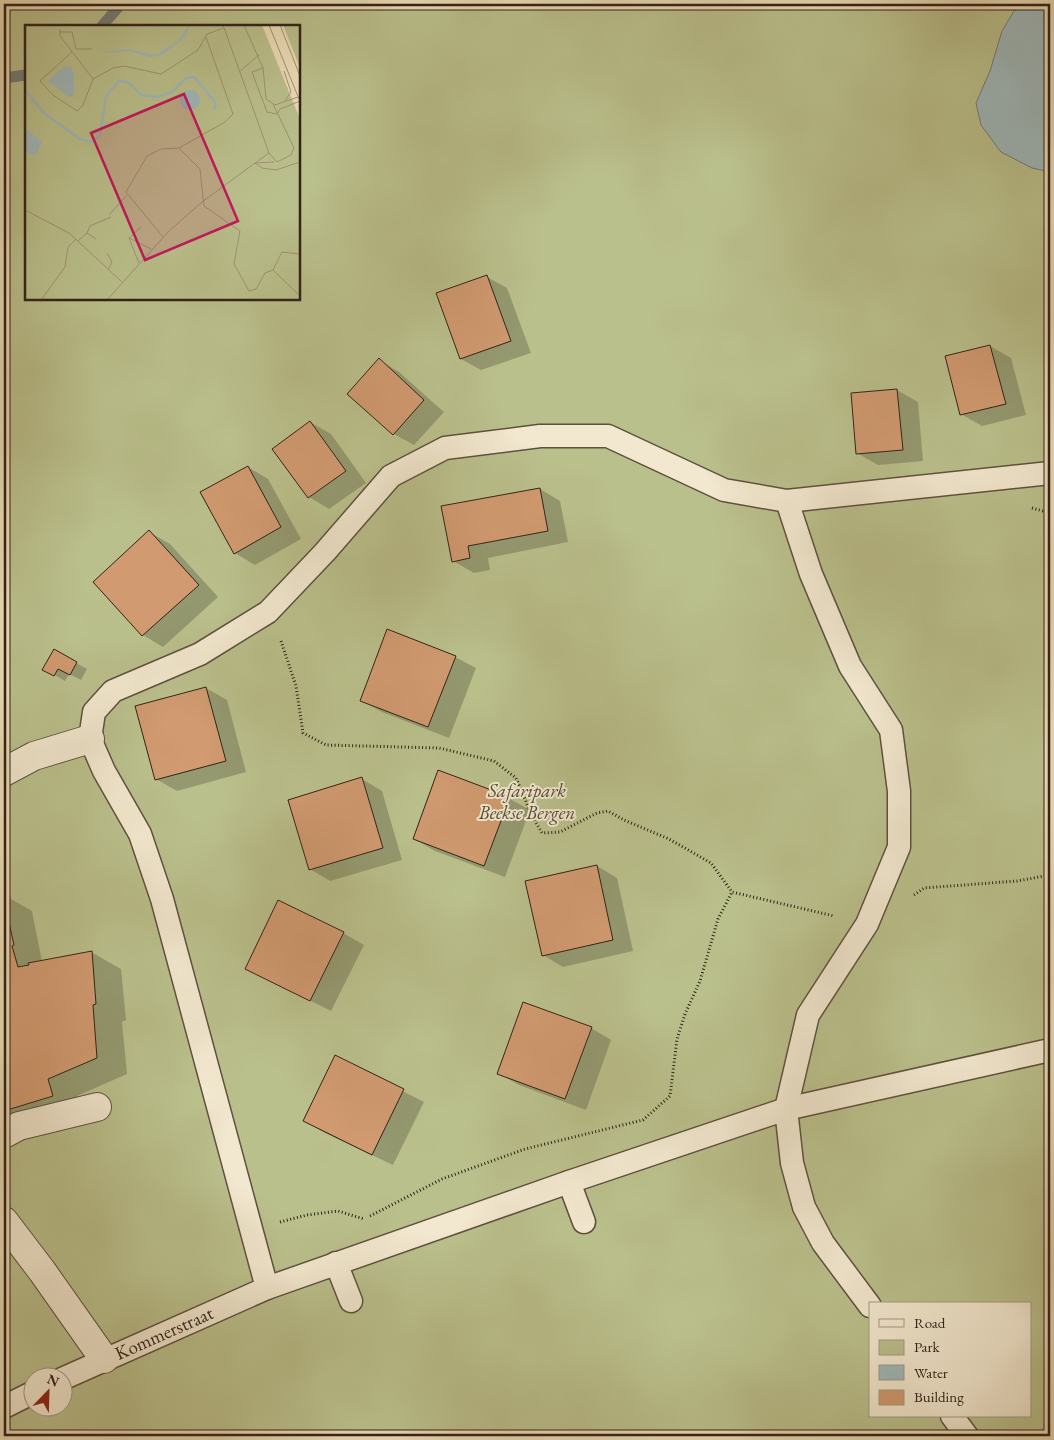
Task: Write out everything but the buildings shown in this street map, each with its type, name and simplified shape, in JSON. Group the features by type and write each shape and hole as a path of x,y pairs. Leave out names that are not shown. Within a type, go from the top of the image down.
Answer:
{"street":[{"path":"4,772 34,756 90,739"},
{"path":"4,1134 19,1126 97,1107"},
{"path":"4,1221 104,1359"}],"lane":[{"path":"267,1288 162,899 140,834 104,771 90,739 94,712 113,692 200,654 268,612 325,552 391,476 446,448 540,436 608,436 724,490 787,501 1050,473"},
{"path":"787,501 811,574 850,666 891,730 900,790 899,846 867,924 808,1015 786,1109 792,1163 804,1207 823,1243 869,1305"},
{"name":"Kommerstraat","path":"72,1374 267,1288 569,1182 786,1109 1050,1050"},
{"path":"569,1182 584,1222"},
{"path":"336,1264 351,1301"},
{"path":"4,1407 22,1398"},
{"path":"953,1418 966,1436"}],"path":[{"path":"268,612 281,640 296,686 303,733 326,745 439,748 494,761 516,778 532,816 542,833 560,832 597,813 608,811 624,820 669,839 711,863 732,892 867,924 924,888 1017,881 1050,875"},
{"path":"251,1228 307,1215 338,1211 362,1219 442,1180 525,1149 643,1120 670,1096 677,1039 685,1014 700,981 718,919 732,892"}],"green space":[{"name":"Safaripark Beekse Bergen","path":"4,4 1050,4 1050,1436 4,1436"}],"water":[{"path":"1027,4 1050,4 1050,172 1032,168 1001,152 981,125 976,103 990,71 1002,31 1014,11"}],"waterway":[{"path":"103,25 121,4"},
{"path":"4,78 25,75"}]}
